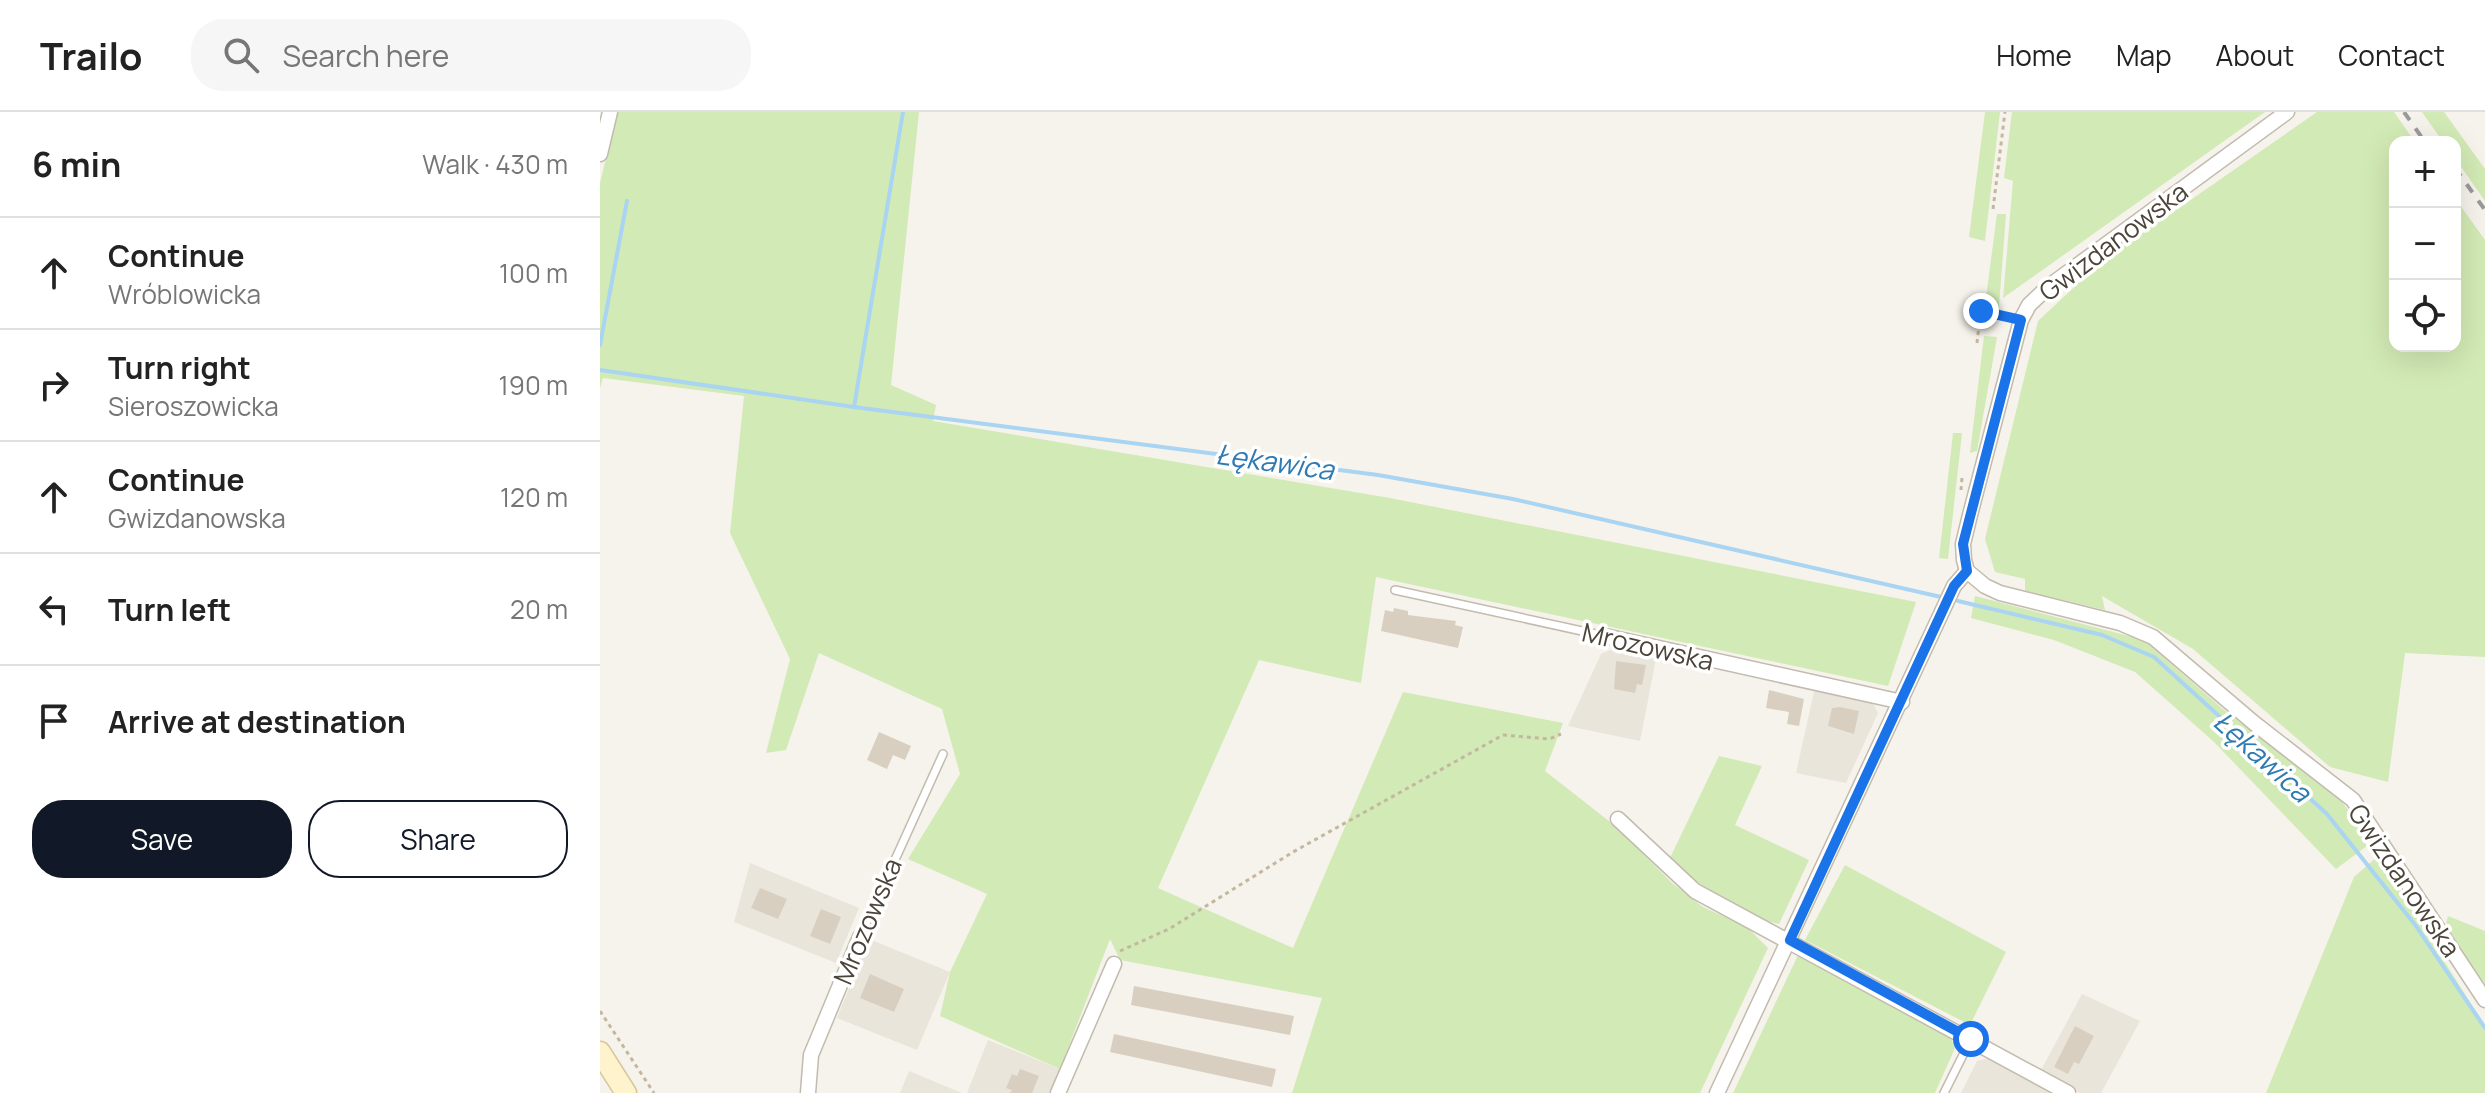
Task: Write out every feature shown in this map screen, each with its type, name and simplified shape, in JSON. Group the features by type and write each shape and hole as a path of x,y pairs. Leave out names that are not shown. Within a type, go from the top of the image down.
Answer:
{"street":[{"path":"600,154 610,112"},
{"name":"Gwizdanowska","path":"2287,112 2048,287 2029,305 2021,320 1963,544 1967,571 2000,593 2120,623 2153,637 2254,723 2353,800 2485,1000"},
{"path":"1717,1093 1954,586 1967,571"},
{"name":"Mrozowska","path":"1605,636 1902,702"},
{"path":"1618,819 1695,891 2068,1093"},
{"name":"Mrozowska","path":"808,1093 811,1055 860,937"},
{"path":"1058,1093 1114,964"},
{"path":"600,1052 626,1093"}],"lane":[{"name":"Mrozowska","path":"1395,590 1605,636"},
{"name":"Mrozowska","path":"860,937 943,754"},
{"path":"1944,1093 1971,1039"}],"path":[{"path":"1993,209 2005,112"},
{"path":"1977,343 1982,300"},
{"path":"1981,311 2021,320"},
{"path":"1121,948 1169,929 1293,852 1503,735 1549,739 1561,734"},
{"path":"600,1011 654,1093"}],"shaded area":[{"path":"1619,646 1657,654 1640,741 1568,726 1601,654"},
{"path":"1815,687 1871,700 1878,713 1846,783 1796,773"},
{"path":"750,863 859,908 836,963 734,922"},
{"path":"869,939 950,972 917,1050 837,1018"},
{"path":"2082,994 2140,1021 2101,1093 2080,1093 2040,1072"},
{"path":"988,1040 1060,1069 1051,1093 967,1093"},
{"path":"1989,1058 2055,1093 1961,1093 1977,1061"},
{"path":"909,1071 962,1093 900,1093"}],"green space":[{"path":"617,112 919,112 891,385 936,405 933,421 1390,498 1916,602 1888,686 1376,577 1361,683 1259,660 1158,888 1293,948 1403,692 1563,723 1545,771 1614,825 1672,883 1703,907 1747,927 1768,948 1700,1093 1292,1093 1322,998 1120,960 1110,939 1060,1069 940,1016 950,972 987,894 908,859 960,774 942,709 819,653 786,750 766,753 790,659 730,533 744,396 603,378 600,388 600,183"},
{"path":"1985,112 2000,112 1985,241 1969,237"},
{"path":"2012,112 2265,112 2003,298 2013,181 2004,178"},
{"path":"2317,112 2394,112 2411,136 2389,136 2389,352 2461,352 2461,206 2485,240 2485,657 2405,653 2388,782 2330,767 2193,649 2102,596 2105,610 2025,591 2025,579 1995,572 1985,539 2038,321 2100,263"},
{"path":"2422,112 2444,112 2485,169 2485,201 2461,167 2461,136 2439,136"},
{"path":"1997,214 2006,214 1999,307 1985,305"},
{"path":"1984,336 1997,337 1977,451 1970,453"},
{"path":"1953,433 1962,433 1948,559 1939,558"},
{"path":"1975,596 2144,640 2224,710 2340,799 2362,829 2367,846 2336,869 2214,742 2135,672 2054,640 1971,618"},
{"path":"1719,756 1762,766 1735,825 1809,860 1779,924 1734,907 1670,858"},
{"path":"2378,856 2485,1026 2485,1093 2266,1093 2354,877"},
{"path":"1845,865 2006,952 1970,1025 1805,940"},
{"path":"2448,916 2485,931 2485,984 2445,929"},
{"path":"1798,955 1950,1036 1955,1048 1935,1093 1733,1093"}],"building":[{"path":"1394,608 1408,611 1408,615 1456,621 1455,625 1463,627 1458,648 1381,631 1385,610 1393,612"},
{"path":"1616,661 1646,665 1642,685 1637,684 1635,693 1614,689"},
{"path":"1769,690 1804,699 1799,726 1787,724 1789,712 1766,708"},
{"path":"1832,708 1859,711 1854,734 1828,726"},
{"path":"879,732 911,746 905,760 893,755 887,769 867,760"},
{"path":"760,888 787,899 778,919 751,908"},
{"path":"821,909 841,917 830,944 810,936"},
{"path":"870,974 904,989 894,1012 860,998"},
{"path":"1134,986 1294,1016 1290,1035 1131,1005"},
{"path":"2075,1026 2094,1036 2079,1064 2074,1062 2068,1074 2054,1067"},
{"path":"1114,1034 1276,1069 1272,1087 1110,1052"},
{"path":"1020,1069 1039,1076 1032,1093 1010,1093 1012,1090 1006,1088 1012,1074 1017,1076"}],"waterway":[{"path":"854,407 903,112"},
{"path":"600,345 627,201"},
{"name":"Łękawica","path":"600,370 854,407 1378,475 1513,499 1941,597"},
{"name":"Łękawica","path":"1958,601 2102,635 2154,657 2327,814 2416,926 2485,1028"}],"railway":[{"path":"2404,112 2421,136"},
{"path":"2461,176 2485,210"}],"route":[{"path":"1971,1039 1790,940 1954,586 1967,571 1963,544 2021,320 2008,314 1981,311"}]}
